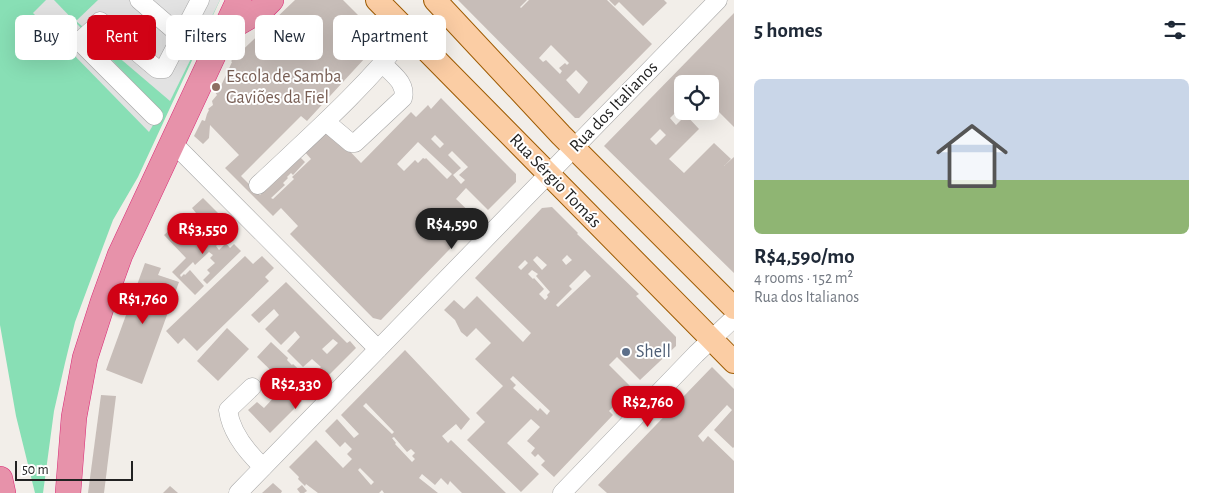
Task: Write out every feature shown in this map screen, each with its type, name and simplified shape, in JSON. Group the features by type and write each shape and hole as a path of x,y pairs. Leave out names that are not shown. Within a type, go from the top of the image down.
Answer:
{"highway":[{"path":"232,15 239,0"},
{"path":"245,19 262,9 271,0"},
{"path":"68,493 74,417 85,358 120,255 210,60"},
{"path":"0,479 3,493"}],"main road":[{"name":"Rua Sérgio Tomás","path":"377,0 392,15"},
{"name":"Rua Sérgio Tomás","path":"435,0 574,148 734,308"},
{"name":"Rua Sérgio Tomás","path":"437,60 734,362"}],"street":[{"path":"139,0 166,23"},
{"name":"Rua dos Italianos","path":"238,493 718,0"},
{"path":"190,15 195,2"},
{"path":"154,116 83,45 83,38 96,25 157,69 164,69 170,60"},
{"path":"258,185 326,122 386,60"},
{"path":"326,122 351,143 355,143 403,98 405,91 403,85 383,64"},
{"path":"172,142 378,349"},
{"path":"562,493 734,318"},
{"path":"252,387 228,410 229,418 248,452 263,467"}],"green space":[{"path":"0,0 220,0 213,15 166,15 166,60 192,60 138,177 113,220 75,322 54,411 43,493 35,493 16,416 0,325"}],"shaded area":[{"path":"46,0 54,0 68,15 35,15 33,13"},
{"path":"98,0 220,0 213,15 166,15 166,60 190,60 170,101 122,60 156,60 156,15 87,15 87,30 77,20"},
{"path":"77,24 87,34 87,60 112,60 161,111 149,132 77,58"}],"building":[{"path":"295,0 343,0 358,15 333,15 333,60 363,60 307,121 301,116 241,176 260,195 299,156 305,162 293,175 291,173 287,177 283,183 285,185 271,198 273,199 294,179 292,177 311,159 304,151 327,127 361,163 411,112 416,117 428,105 431,109 441,98 516,174 516,182 488,210 466,188 456,199 478,220 381,320 373,318 290,234 298,226 281,208 273,216 225,168 239,155 210,125 209,138 203,144 194,136 202,120 205,121 208,109 213,105 212,101 217,95 215,92 220,88 232,60 245,60 245,48 255,38 255,60 323,60 323,15 279,15","holes":["435,135 444,144 440,148 431,139","418,142 452,174 447,179 426,158 423,158 418,163 415,160 404,171 397,164","452,151 468,167 459,175 465,180 461,184 453,175 461,168 448,155"]},
{"path":"458,0 527,0 521,8 529,0 607,0 652,44 579,118 575,118","holes":["551,45 569,63 567,65 565,63 559,68 562,71 560,74 546,60 543,62 539,58","576,70 588,82 579,94 566,80"]},
{"path":"609,0 664,0 667,3 643,26 619,2 615,6"},
{"path":"734,13 734,127 719,112 719,75 674,75 674,114 670,118 676,125 681,120 691,120 699,129 669,159 684,173 714,143 731,159 724,166 734,157 734,273 604,146","holes":["660,129 666,135 656,145 650,139"]},
{"path":"203,198 223,218 197,242 190,234 193,231 186,223 196,213 192,208"},
{"path":"552,207 639,294 636,296 676,337 676,346 640,380 617,357 609,365 632,388 609,411 613,415 554,477 541,465 545,461 538,454 535,457 531,453 535,448 527,441 540,427 531,419 507,443 539,474 521,492 467,440 485,422 476,413 503,386 475,359 491,343 476,328 467,337 461,332 455,320 444,310 454,300 464,309 477,296 523,342 531,333 475,278 542,208","holes":["567,255 572,260 566,265 562,260","537,256 547,265 542,270 533,260","525,260 528,263 521,270 518,267","532,270 538,274 536,276 550,292 545,300 539,294 544,289 528,274","585,270 591,276 558,307 556,305 572,289 569,286","513,376 550,411 547,415 540,408 538,411 513,388 516,385 510,379"]},
{"path":"225,221 234,230 216,246 219,250 226,243 230,248 234,244 241,251 207,284 203,280 210,273 207,270 215,263 210,258 213,255 209,252 195,265 193,262 180,275 181,277 185,275 190,270 204,286 195,295 172,272 186,258 164,235 172,228 184,240 188,236 198,247"},
{"path":"245,256 253,264 262,256 274,268 265,277 269,281 197,351 184,338 178,344 166,331"},
{"path":"145,263 161,268 158,275 179,282 142,384 106,370"},
{"path":"286,282 347,343 350,341 356,348 321,383 312,376 321,367 312,359 303,367 287,351 300,337 295,331 281,345 265,329 279,315 274,309 259,323 251,315","holes":["333,339 338,343 327,354 322,349"]},
{"path":"227,328 249,349 218,381 197,361"},
{"path":"271,342 288,358 287,360 292,365 307,377 293,392 302,401 270,433 248,410 257,402 264,408 277,394 280,397 289,388 257,357"},
{"path":"405,350 470,419 461,430 456,424 442,436 448,443 451,440 506,493 462,493 450,481 448,485 441,478 435,485 422,474 419,478 438,493 384,493 382,490 379,493 318,493 306,484 305,486 289,467 316,440 343,468 352,459 347,454 352,449 345,442 340,447 325,431 337,419 354,438 359,434 341,415","holes":["366,403 394,432 392,434 363,406","394,437 407,452 411,449 415,453 412,456 415,459 412,462 395,444 392,438","360,468 374,482 371,485 358,470"]},
{"path":"712,367 734,389 734,447 714,430 732,410 727,405 698,436 703,442 708,436 734,461 734,493 607,493 598,485"},
{"path":"101,395 116,396 104,493 88,493"},
{"path":"273,483 282,491 281,493 262,493"},
{"path":"302,485 307,491 300,493 297,489"},
{"path":"170,486 178,493 163,493"}],"place":[{"name":"Escola de Samba Gaviões da Fiel","path":"216,87"},
{"name":"Shell","path":"626,352"}]}
